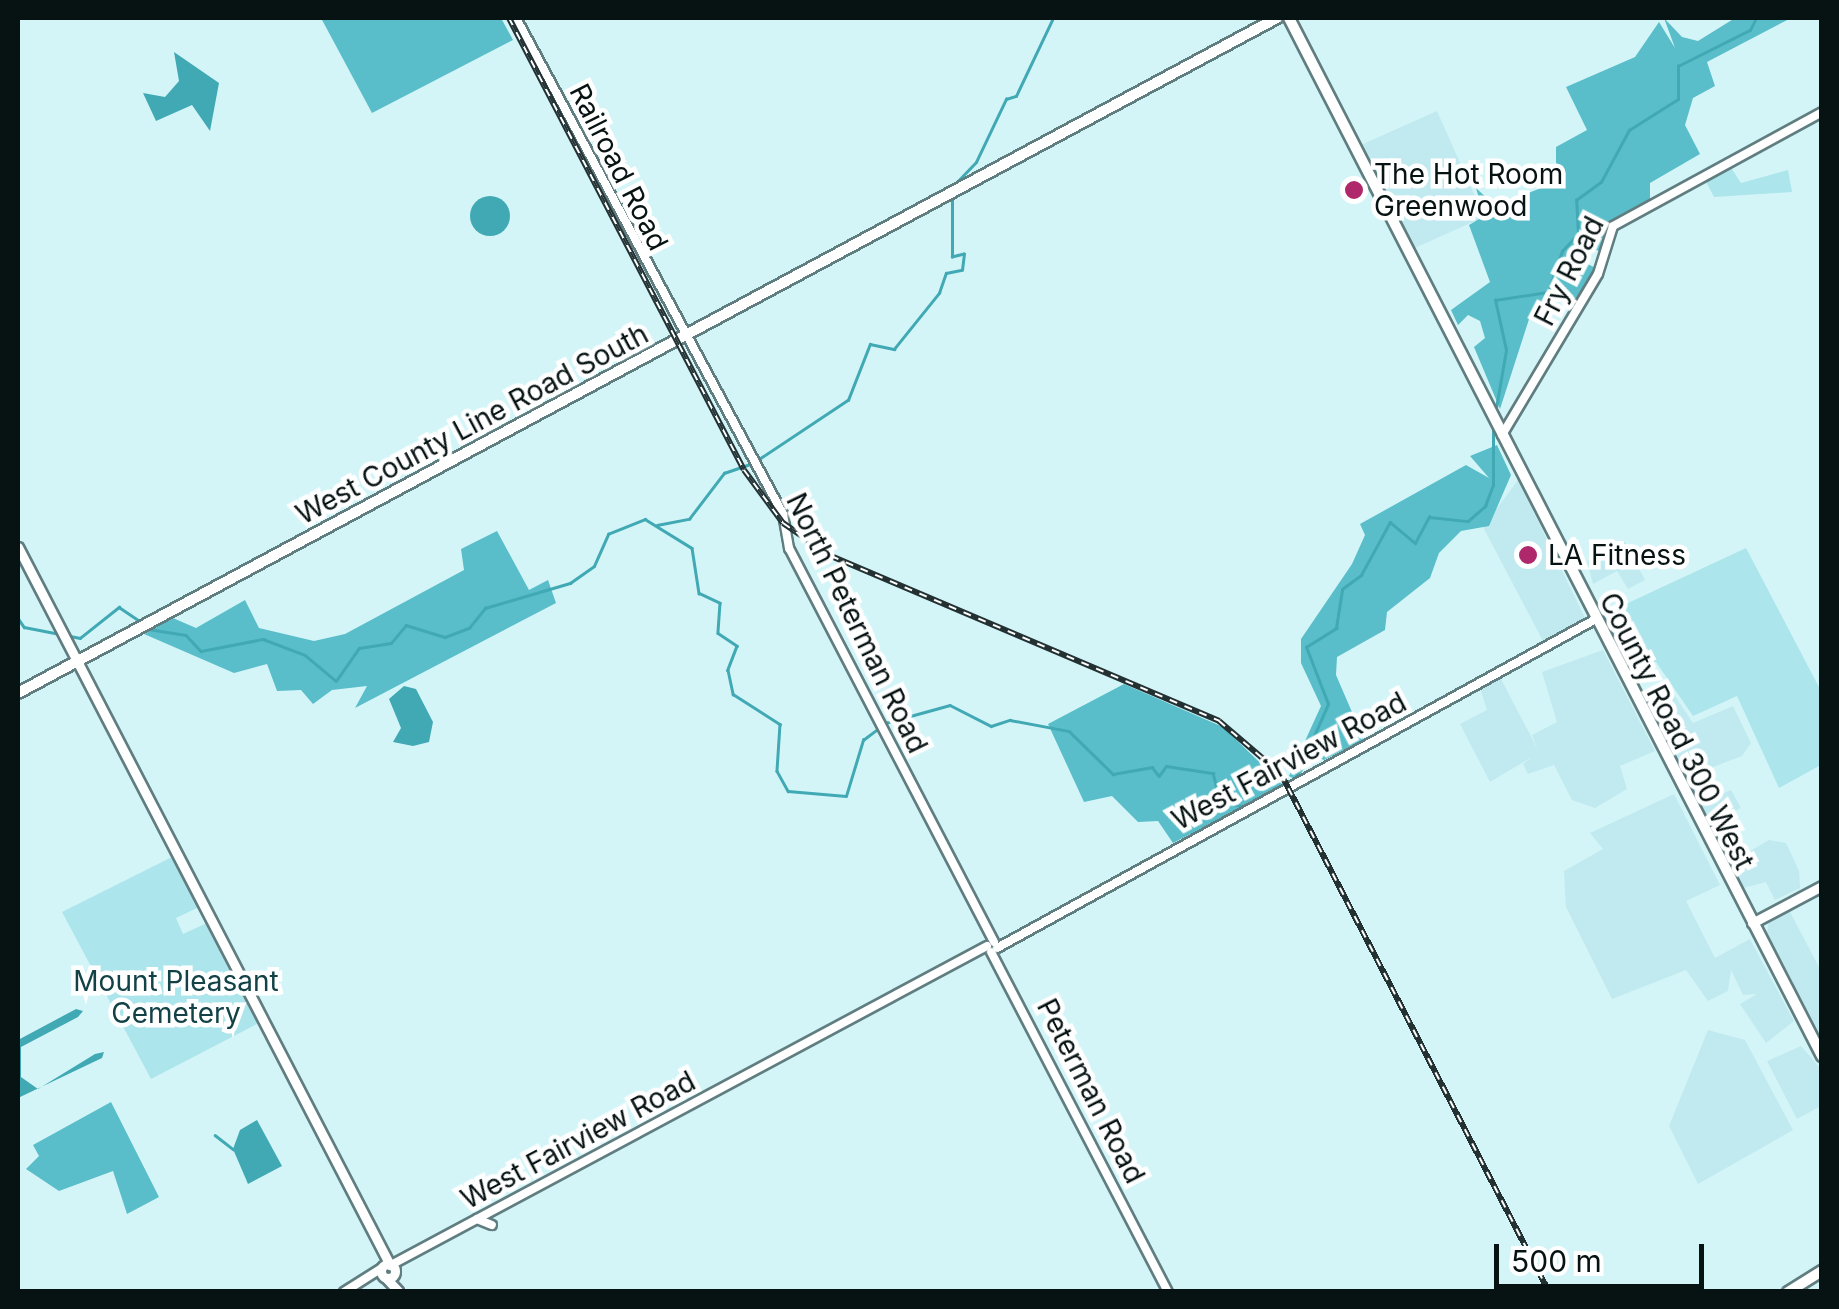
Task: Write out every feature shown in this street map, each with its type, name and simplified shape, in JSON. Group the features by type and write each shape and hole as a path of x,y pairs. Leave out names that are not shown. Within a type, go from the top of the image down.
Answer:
{"main road":[{"path":"1237,36 1266,18"},
{"path":"1237,36 1276,18"},
{"name":"County Road 300 West","path":"1292,18 1594,620 1822,1056"},
{"name":"West County Line Road South","path":"18,693 1237,36"},
{"path":"18,548 398,1291"},
{"path":"1752,922 1822,886"},
{"path":"1788,1292 1819,1273"}],"street":[{"name":"Railroad Road","path":"516,18 682,336"},
{"name":"Fry Road","path":"1502,435 1598,274 1613,226 1822,112"},
{"name":"North Peterman Road","path":"682,336 782,514 786,542 993,946"},
{"name":"West Fairview Road","path":"346,1290 388,1271 477,1219 993,946 1594,620"},
{"name":"Peterman Road","path":"993,946 1168,1292"},
{"path":"477,1219 492,1225"}],"shaded area":[{"path":"321,18 501,18 513,40 372,113"},
{"path":"1664,18 1682,37 1698,41 1735,18 1791,18 1707,62 1715,86 1693,98 1685,125 1700,154 1650,183 1650,199 1617,218 1603,252 1582,246 1577,259 1598,269 1571,307 1551,297 1531,313 1500,409 1474,347 1485,338 1480,321 1468,315 1458,325 1451,310 1490,282 1469,225 1484,216 1476,188 1490,201 1508,201 1556,182 1556,147 1587,130 1566,87 1635,57 1659,22 1675,48"},
{"path":"174,52 219,83 210,131 192,105 156,121 143,93 165,97 179,81"},
{"path":"1437,111 1484,217 1410,250 1363,144"},
{"path":"490,196 504,202 510,216 504,230 490,236 476,230 470,216 476,202"},
{"path":"1497,445 1511,475 1489,526 1461,531 1439,553 1430,578 1387,612 1385,630 1337,657 1336,675 1364,740 1324,760 1314,756 1296,780 1289,776 1321,706 1301,663 1301,639 1352,564 1365,535 1360,524 1466,465 1489,478 1470,456"},
{"path":"1518,480 1585,618 1544,643 1483,527"},
{"path":"497,531 529,590 548,580 556,603 355,708 367,686 332,690 313,704 301,690 277,691 267,664 234,673 144,634 173,618 196,628 245,600 259,628 314,641 345,634 464,570 461,549"},
{"path":"1625,542 1645,580 1628,589 1617,571 1593,584 1587,561"},
{"path":"1603,650 1655,751 1620,766 1627,789 1595,808 1572,800 1554,765 1528,774 1523,764 1532,757 1490,782 1460,724 1487,710 1480,688 1500,677 1538,750 1532,735 1557,722 1542,672"},
{"path":"1124,684 1223,727 1284,786 1173,843 1158,821 1138,822 1112,796 1084,802 1048,724"},
{"path":"404,686 416,689 433,722 429,742 413,746 393,742 401,728 389,699"},
{"path":"1671,690 1693,723 1733,706 1751,743 1742,756 1684,778 1645,701"},
{"path":"1713,776 1719,795 1731,790 1741,808 1712,823 1686,782"},
{"path":"1674,794 1720,885 1686,901 1715,958 1750,939 1794,1021 1766,1043 1740,1004 1757,994 1743,995 1731,970 1728,991 1708,1001 1686,970 1612,999 1566,907 1564,871 1603,849 1590,833"},
{"path":"1769,840 1786,843 1799,871 1800,888 1775,900 1766,882 1743,888 1730,863"},
{"path":"1789,910 1821,971 1821,1037 1766,939 1769,919"},
{"path":"76,1009 83,1011 21,1047 21,1077 38,1089 18,1098 18,1040"},
{"path":"1708,1030 1745,1040 1793,1130 1698,1184 1669,1126"},
{"path":"1801,1046 1821,1069 1821,1106 1797,1119 1767,1061"},
{"path":"104,1052 102,1058 42,1087 95,1054"},
{"path":"111,1102 159,1197 127,1214 113,1171 59,1191 26,1169 39,1156 33,1145"},
{"path":"257,1120 282,1166 248,1184 233,1149 240,1130"}],"green space":[{"path":"1728,163 1741,183 1788,170 1792,192 1714,197 1703,176"},
{"path":"1746,548 1821,691 1821,765 1779,788 1737,696 1693,716 1656,662 1629,671 1608,632 1613,610"},
{"name":"Mount Pleasant Cemetery","path":"172,857 199,907 176,918 183,934 207,923 259,1023 151,1079 62,912"}],"waterway":[{"path":"953,186 976,162 1006,99 1016,96 1053,18"},
{"path":"1496,408 1506,350 1495,300 1548,292 1562,251 1578,234 1576,200 1601,182 1629,130 1678,99 1678,66 1750,30 1756,18"},
{"path":"657,525 689,519 724,473 753,463 848,400 870,344 894,349 939,293 946,273 962,270 964,254 952,257 952,195"},
{"path":"1274,791 1296,777 1328,704 1306,647 1336,628 1342,589 1361,575 1390,522 1415,543 1429,517 1468,521 1485,506 1493,485 1493,421"},
{"path":"148,629 186,635 201,651 263,639 305,655 336,681 359,648 391,643 406,625 445,637 469,628 485,608 570,583 594,566 608,534 645,519 692,548 699,593 720,603 718,633 737,646 728,670 733,694 780,724 777,771 788,791 846,796 863,740 879,728"},
{"path":"18,618 24,627 80,638 119,607 143,623"},
{"path":"885,723 950,705 991,726 1010,720 1069,731 1113,774 1152,767 1159,776 1166,766 1213,773 1221,802 1246,807"},
{"path":"215,1135 233,1149"}],"railway":[{"path":"509,18 744,470 783,523 831,556 1219,721 1281,774 1549,1292"}],"place":[{"name":"The Hot Room Greenwood","path":"1354,190"},
{"name":"LA Fitness","path":"1528,555"}]}
